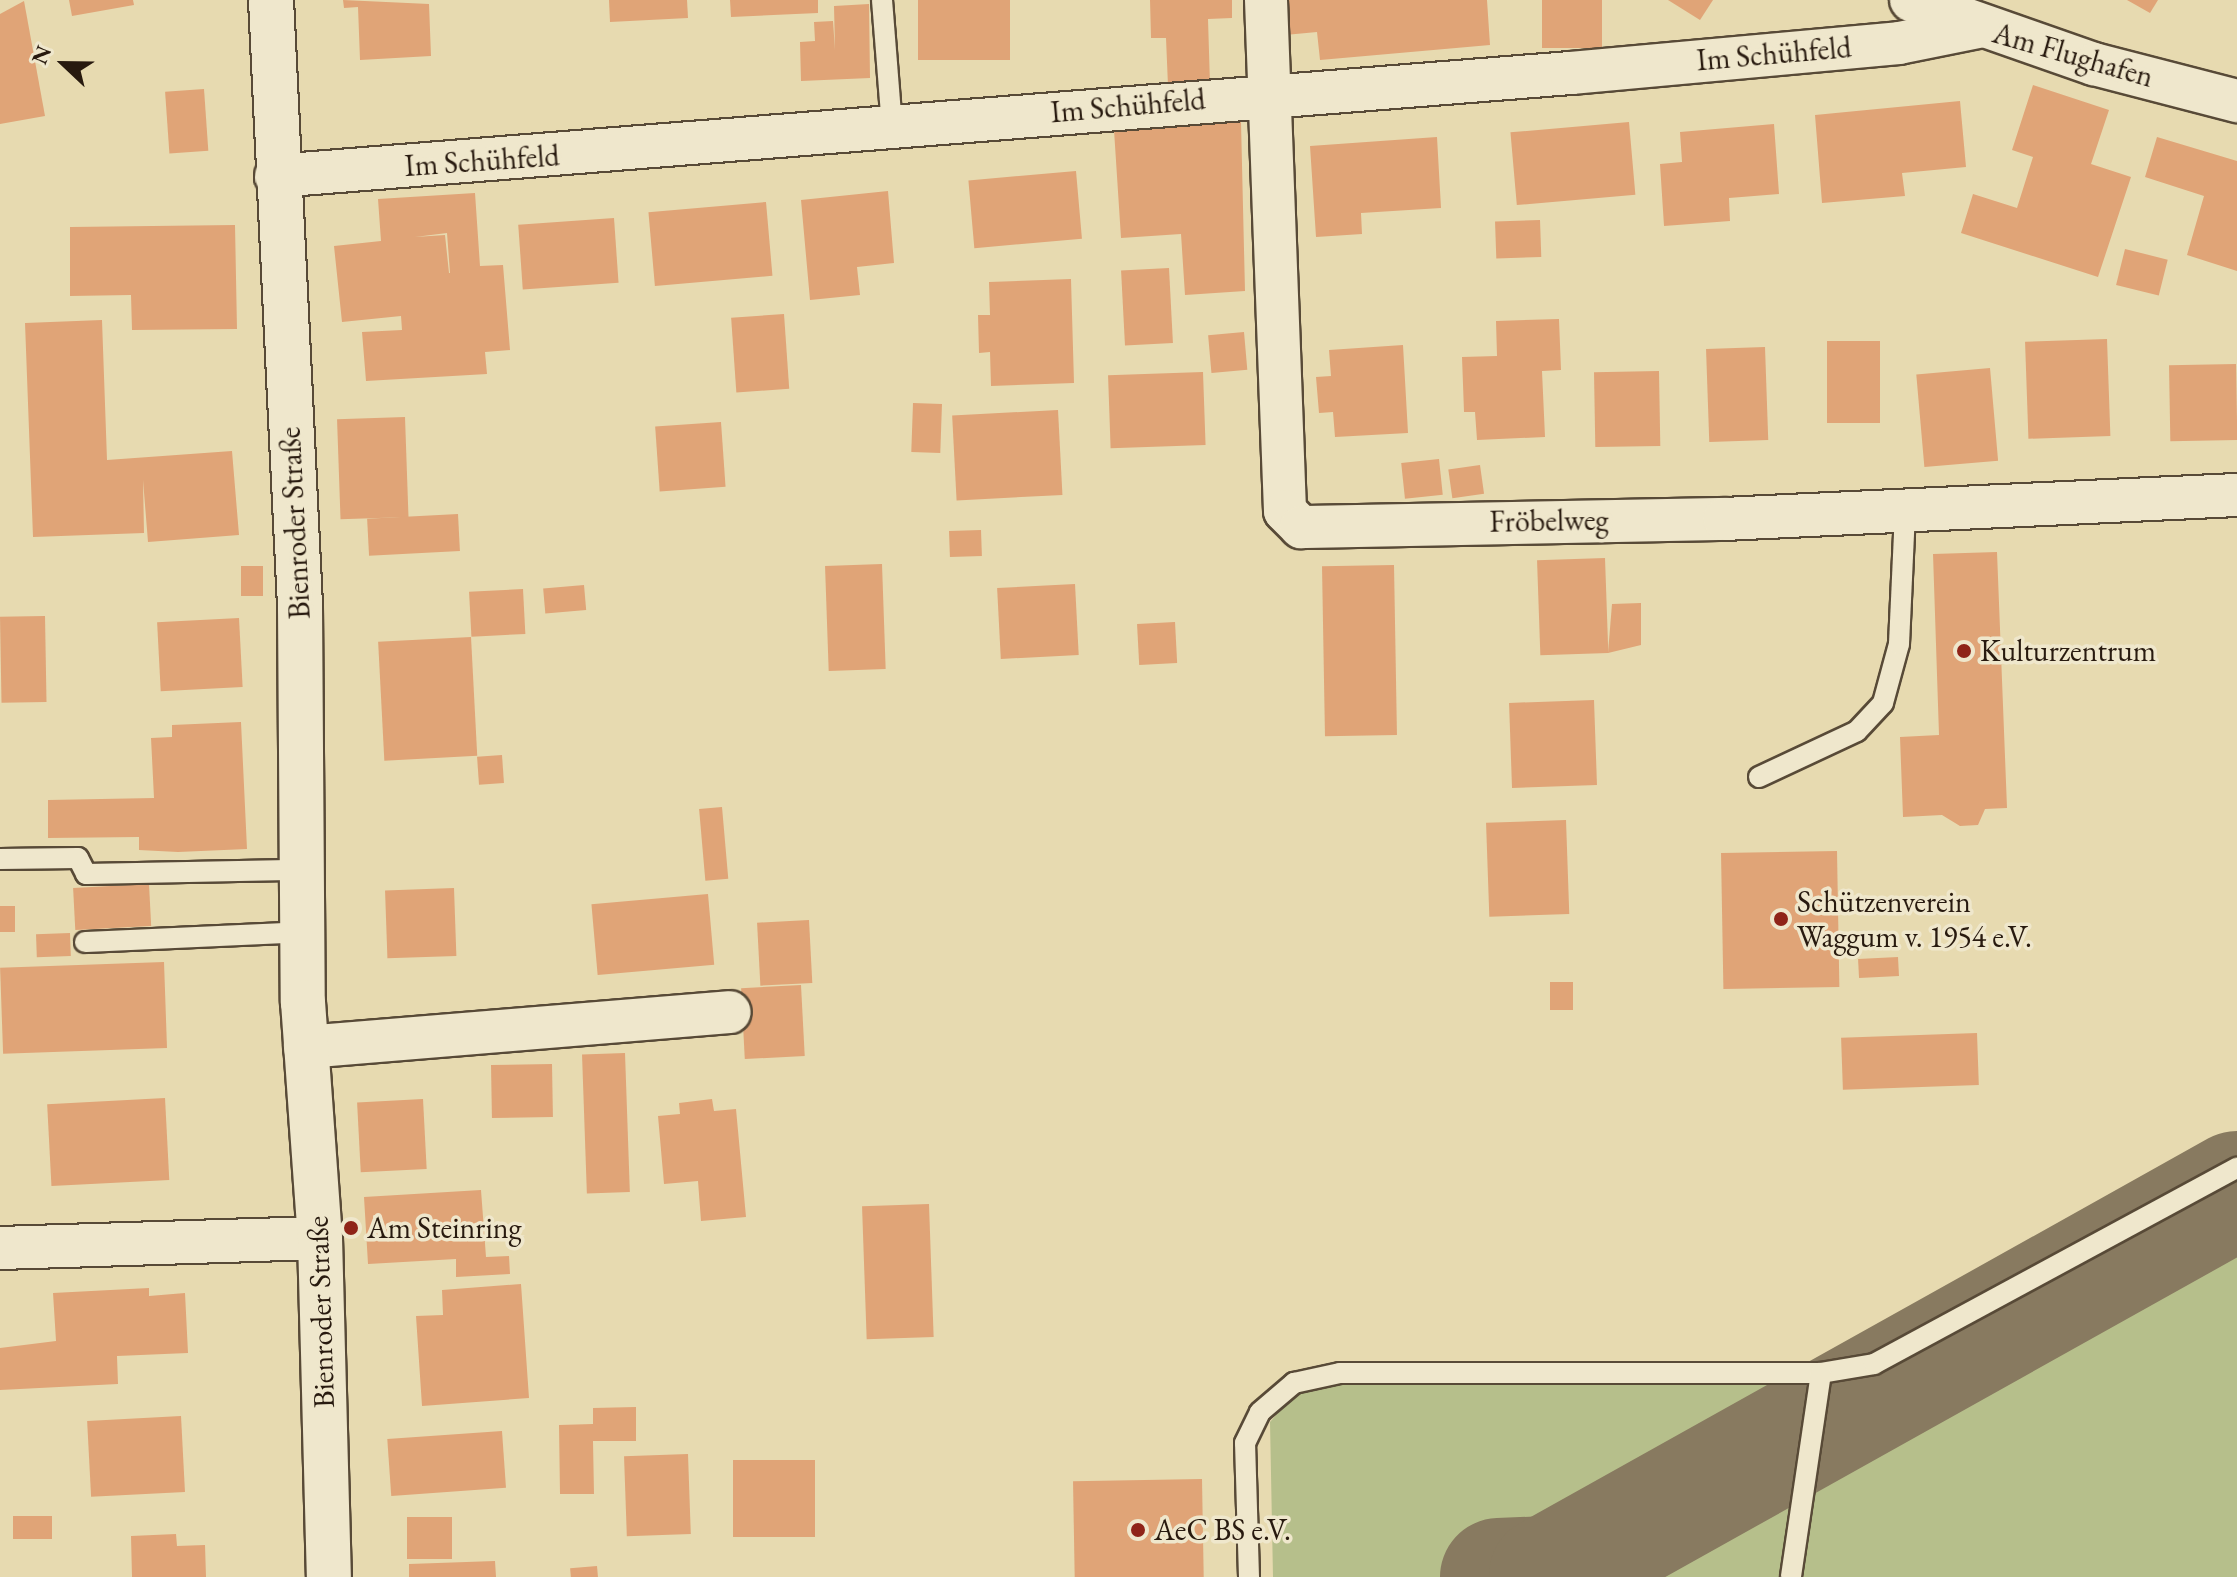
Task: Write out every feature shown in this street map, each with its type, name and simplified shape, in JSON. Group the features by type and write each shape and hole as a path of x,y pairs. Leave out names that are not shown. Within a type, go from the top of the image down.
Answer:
{"street":[{"name":"Bienroder Straße","path":"271,0 276,176 300,607 305,1047 320,1238 329,1577"},
{"name":"Fröbelweg","path":"1266,0 1285,511 1301,527 1905,511 2237,495"},
{"name":"Am Flughafen","path":"1911,0 1978,27 2237,101"},
{"name":"Im Schühfeld","path":"276,176 1899,43 1978,27"},
{"path":"305,1047 730,1012"},
{"path":"0,1248 320,1238"}],"lane":[{"path":"882,0 892,127"},
{"path":"1759,777 1857,731 1883,703 1899,644 1905,511"},
{"path":"0,859 78,858 86,874 302,870"},
{"path":"85,942 303,932"},
{"path":"1249,1577 1245,1443 1260,1412 1294,1383 1340,1373 1821,1373 1874,1364 2237,1168"},
{"path":"1791,1577 1821,1373"}],"green space":[{"path":"2237,1181 2237,1577 1273,1577 1270,1422 1298,1390 1341,1378 1783,1378 1909,1365"}],"building":[{"path":"69,0 133,0 134,5 72,16"},
{"path":"343,0 429,4 431,56 360,60 358,7 344,8"},
{"path":"609,0 687,0 688,18 610,22"},
{"path":"730,0 818,0 818,13 731,17"},
{"path":"918,0 1010,0 1010,60 918,60"},
{"path":"1150,0 1232,0 1232,18 1208,19 1210,84 1168,86 1166,38 1151,38"},
{"path":"1283,0 1487,0 1490,45 1320,60 1317,32 1285,35"},
{"path":"1542,0 1602,0 1602,48 1542,48"},
{"path":"1668,0 1713,0 1700,20"},
{"path":"2127,0 2158,0 2150,13"},
{"path":"24,1 45,116 0,124 0,14"},
{"path":"869,4 870,78 801,81 800,42 815,41 814,22 833,21 835,50 834,6"},
{"path":"2033,85 2109,110 2091,164 2131,177 2098,277 1961,233 1973,194 2017,208 2033,157 2012,150"},
{"path":"204,89 208,151 169,154 165,92"},
{"path":"1960,101 1966,167 1902,173 1905,196 1822,203 1815,115"},
{"path":"1241,122 1245,291 1185,295 1181,234 1121,238 1114,130"},
{"path":"1629,122 1635,195 1517,205 1510,132"},
{"path":"1774,124 1779,194 1729,198 1730,221 1664,226 1660,164 1682,162 1680,132"},
{"path":"1437,137 1441,208 1361,213 1362,234 1316,237 1310,146"},
{"path":"2157,137 2237,161 2237,271 2187,255 2204,196 2145,177"},
{"path":"1076,171 1082,239 974,248 968,180"},
{"path":"888,191 894,263 857,267 860,295 810,300 801,200"},
{"path":"475,193 480,266 503,265 510,350 485,352 487,374 366,381 362,332 402,330 401,316 342,322 334,246 381,241 378,199","holes":["447,233 450,273 445,235 415,237"]},
{"path":"766,202 772,276 655,286 648,212"},
{"path":"614,218 619,283 523,290 518,225"},
{"path":"1540,220 1541,257 1496,259 1495,222"},
{"path":"235,225 237,329 132,330 131,295 70,296 70,227"},
{"path":"2125,249 2168,260 2159,296 2116,285"},
{"path":"1169,268 1173,343 1125,345 1121,271"},
{"path":"1071,279 1074,383 991,386 990,352 979,353 978,315 990,315 989,282"},
{"path":"784,314 789,389 736,393 731,318"},
{"path":"1559,319 1561,370 1542,371 1545,437 1477,440 1475,412 1464,412 1462,357 1497,356 1496,321"},
{"path":"102,320 107,460 232,451 239,535 148,542 143,480 144,533 33,537 25,323"},
{"path":"1244,332 1247,370 1211,373 1208,335"},
{"path":"2107,339 2110,436 2028,439 2025,342"},
{"path":"1827,341 1880,341 1880,423 1827,423"},
{"path":"1403,345 1408,433 1335,437 1333,412 1319,413 1316,377 1331,376 1329,350"},
{"path":"1765,347 1768,440 1709,442 1706,349"},
{"path":"2236,364 2237,440 2170,441 2169,365"},
{"path":"1990,368 1998,461 1924,467 1916,374"},
{"path":"1659,371 1660,446 1595,447 1594,372"},
{"path":"1203,372 1206,445 1111,448 1108,375"},
{"path":"913,403 942,404 940,453 911,452"},
{"path":"1058,410 1062,495 957,500 952,416"},
{"path":"405,417 408,517 341,519 337,419"},
{"path":"721,422 726,487 660,491 655,427"},
{"path":"1439,459 1443,495 1405,499 1401,463"},
{"path":"1480,465 1484,494 1452,498 1448,469"},
{"path":"458,514 460,551 369,556 367,519"},
{"path":"981,530 982,556 950,557 949,531"},
{"path":"1997,552 2007,808 1985,809 1978,825 1960,826 1942,815 1903,817 1900,737 1939,735 1933,554"},
{"path":"1605,558 1608,653 1540,655 1537,560"},
{"path":"882,564 886,669 829,671 825,566"},
{"path":"1394,565 1397,735 1325,736 1322,566"},
{"path":"241,566 263,566 263,596 241,596"},
{"path":"1075,584 1079,655 1001,659 997,588"},
{"path":"584,585 586,610 545,613 543,589"},
{"path":"523,589 525,634 471,637 469,592"},
{"path":"1641,603 1641,645 1608,653 1612,604"},
{"path":"45,616 47,702 2,703 0,617"},
{"path":"239,618 243,687 161,691 157,622"},
{"path":"1175,622 1177,663 1139,665 1137,624"},
{"path":"471,637 477,756 384,761 378,642"},
{"path":"1594,700 1597,785 1512,788 1509,703"},
{"path":"241,722 247,849 139,850 139,837 48,838 48,800 154,798 151,738 172,737 172,725"},
{"path":"502,755 504,783 479,785 477,757"},
{"path":"722,807 728,879 705,881 699,809"},
{"path":"1566,820 1569,914 1489,917 1486,823"},
{"name":"Schützenverein Waggum v. 1954 e.V.","path":"1837,851 1839,987 1723,989 1721,853"},
{"path":"149,884 151,926 75,930 73,888"},
{"path":"454,888 456,956 387,958 385,890"},
{"path":"708,894 714,965 598,975 591,904"},
{"path":"0,906 15,906 15,932 0,932"},
{"path":"809,920 812,983 760,986 757,923"},
{"path":"70,933 71,956 37,957 36,934"},
{"path":"1898,957 1899,976 1859,978 1858,959"},
{"path":"164,962 167,1048 3,1054 0,968"},
{"path":"1550,982 1573,982 1573,1010 1550,1010"},
{"path":"801,985 805,1056 745,1059 741,988"},
{"path":"1977,1033 1979,1085 1843,1090 1841,1038"},
{"path":"625,1053 630,1192 587,1193 582,1055"},
{"path":"552,1064 553,1117 492,1118 491,1065"},
{"path":"165,1098 169,1180 51,1186 47,1104"},
{"path":"423,1099 427,1169 361,1172 357,1102"},
{"path":"712,1099 714,1111 736,1109 746,1217 701,1221 698,1181 664,1184 658,1116 680,1114 679,1103"},
{"path":"481,1190 486,1257 509,1256 510,1274 456,1277 456,1259 368,1264 364,1197"},
{"path":"929,1204 934,1337 867,1339 862,1206"},
{"path":"521,1284 529,1398 422,1406 416,1316 443,1315 442,1290"},
{"path":"149,1288 149,1296 185,1293 188,1353 117,1356 118,1384 0,1390 0,1348 56,1341 53,1293"},
{"path":"636,1407 636,1441 593,1441 594,1494 560,1494 559,1425 593,1424 593,1408"},
{"path":"181,1416 185,1492 91,1497 87,1421"},
{"path":"502,1431 506,1488 391,1496 387,1439"},
{"path":"688,1454 691,1534 627,1536 624,1456"},
{"path":"733,1460 815,1460 815,1537 733,1537"},
{"name":"AeC BS e.V.","path":"1202,1479 1204,1577 1075,1577 1073,1481"},
{"path":"13,1516 52,1516 52,1539 13,1539"},
{"path":"407,1517 452,1517 452,1559 407,1559"},
{"path":"176,1534 177,1546 205,1545 206,1577 132,1577 131,1536"},
{"path":"495,1561 496,1577 409,1577 409,1564"},
{"path":"597,1566 598,1577 571,1577 570,1568"}],"taxiway":[{"path":"1499,1577 1548,1575 2237,1190"}],"place":[{"name":"Kulturzentrum","path":"1964,651"},
{"name":"Schützenverein Waggum v. 1954 e.V.","path":"1781,919"},
{"name":"Am Steinring","path":"351,1228"},
{"name":"AeC BS e.V.","path":"1138,1530"}]}
